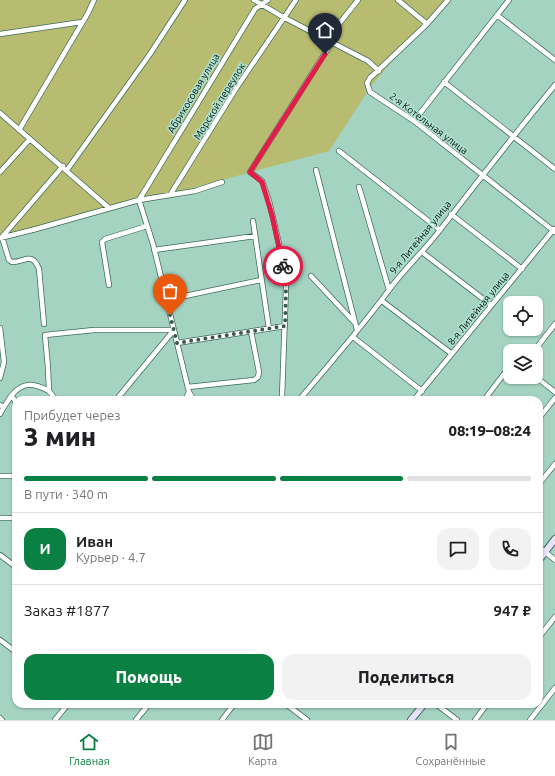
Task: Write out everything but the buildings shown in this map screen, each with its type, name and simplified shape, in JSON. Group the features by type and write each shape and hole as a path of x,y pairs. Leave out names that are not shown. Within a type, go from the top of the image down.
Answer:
{"street":[{"path":"19,130 94,0"},
{"path":"67,170 150,54 186,0"},
{"path":"254,0 283,17 368,61 379,71 427,24 448,0"},
{"name":"Абрикосовая улица","path":"139,200 255,9 268,0"},
{"name":"Морской переулок","path":"170,195 237,87 283,17 296,0"},
{"path":"282,396 286,287 279,244 269,201 262,182 250,172 330,41 358,0"},
{"path":"398,0 427,24"},
{"path":"414,120 509,0"},
{"path":"497,16 555,60"},
{"path":"0,34 82,22"},
{"name":"2-я Котельная улица","path":"379,71 367,83 370,92 414,120 482,175 554,230"},
{"path":"444,82 555,169"},
{"name":"9-я Литейная улица","path":"302,396 353,337 389,290 440,230 451,214 555,85"},
{"path":"0,113 63,166 109,208"},
{"path":"0,172 30,138"},
{"path":"339,151 440,230"},
{"path":"1,237 63,166"},
{"path":"316,170 357,330"},
{"path":"1,237 36,229 139,200 195,191 222,182"},
{"path":"360,187 389,290"},
{"path":"139,200 154,250 188,387 192,396"},
{"path":"451,214 522,268"},
{"path":"253,220 269,328"},
{"path":"109,284 102,242 105,239 147,226"},
{"name":"8-я Литейная улица","path":"417,396 554,230"},
{"path":"154,250 255,236"},
{"path":"1,237 9,260 12,262 30,258 34,260 39,269 44,324"},
{"path":"422,252 491,305"},
{"path":"311,276 355,324"},
{"path":"166,300 261,280"},
{"path":"382,301 452,354"},
{"path":"539,344 555,324"},
{"path":"177,343 285,326"},
{"path":"0,328 1,351 4,362 0,378"},
{"path":"49,391 45,335 94,330 174,330"},
{"path":"119,396 174,330"},
{"path":"188,387 254,380 259,372 251,332"},
{"path":"353,337 422,390"},
{"path":"487,396 503,375"},
{"path":"543,383 555,392"},
{"path":"0,414 2,406 20,387 26,385 38,385 49,391 53,396"},
{"path":"188,396 190,392"},
{"path":"543,413 555,398"},
{"path":"543,479 555,464"},
{"path":"0,476 12,476"},
{"path":"0,518 12,518"},
{"path":"543,555 555,539"},
{"path":"545,552 555,560"},
{"path":"0,555 12,564"},
{"path":"543,632 555,617"},
{"path":"0,640 12,649"},
{"path":"543,703 555,688"},
{"path":"55,720 65,708"},
{"path":"136,720 145,708"},
{"path":"222,720 231,708"},
{"path":"291,708 307,720"},
{"path":"411,720 421,708"},
{"path":"441,708 457,720"},
{"path":"475,720 484,708"},
{"path":"530,720 539,708"}],"green space":[{"path":"0,0 444,0 372,85 329,151 0,240"}],"way so far":[{"path":"170,315 177,343 285,326 286,287 283,266"}],"route":[{"path":"283,266 269,201 262,182 250,172 325,54"}]}
